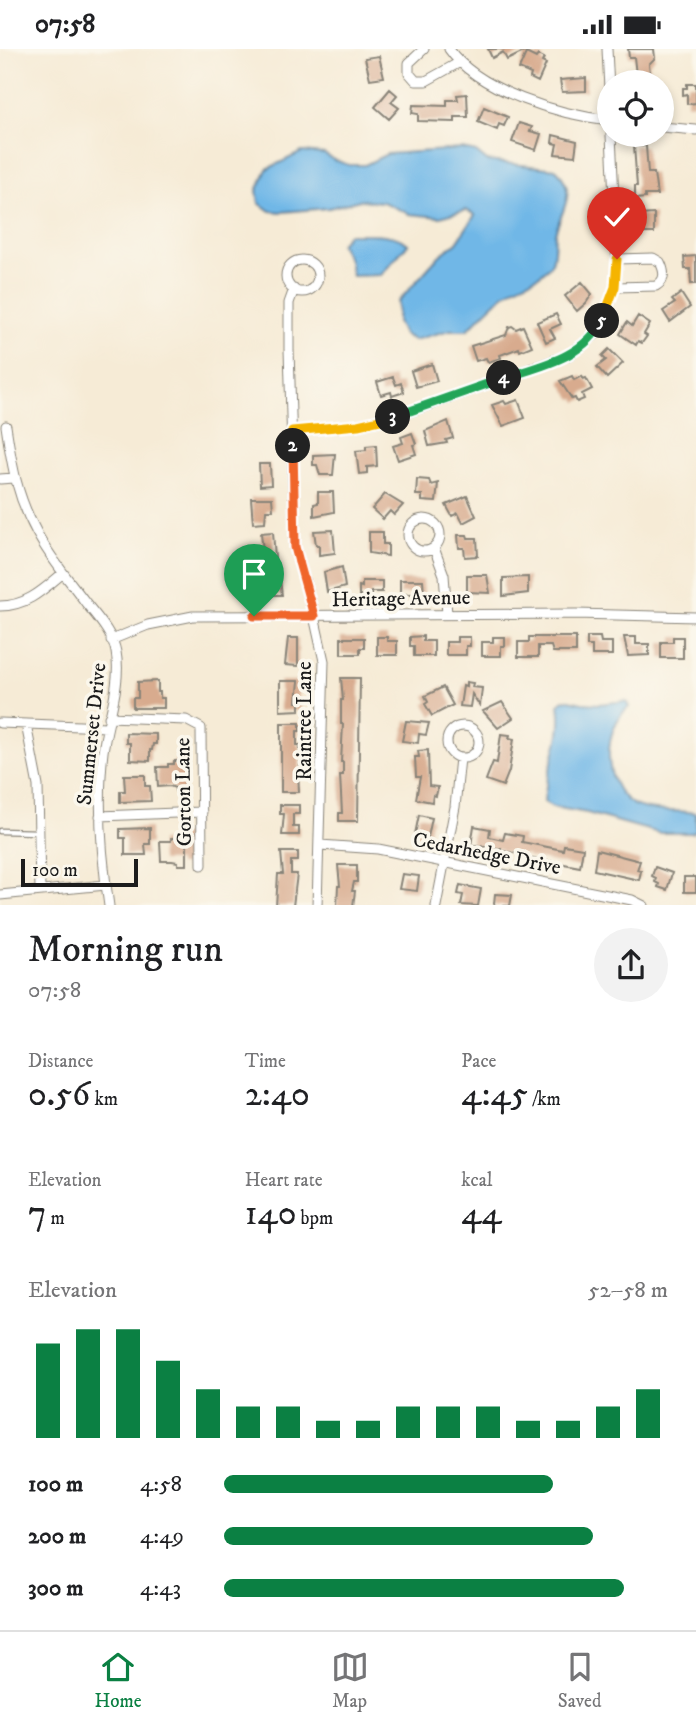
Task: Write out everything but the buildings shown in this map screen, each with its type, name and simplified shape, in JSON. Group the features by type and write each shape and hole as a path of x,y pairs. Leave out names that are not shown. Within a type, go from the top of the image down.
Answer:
{"street":[{"path":"424,49 409,63 409,73 416,81 426,81 460,62"},
{"path":"449,49 468,70 524,101 575,117 597,119"},
{"path":"607,49 608,70"},
{"path":"674,128 696,130"},
{"path":"292,431 358,425 395,417 569,355 596,334 610,305 615,287 617,259 612,147"},
{"path":"615,287 656,286 663,280 664,274 660,262 653,258 617,259"},
{"name":"Raintree Lane","path":"294,289 289,303 295,547 324,661 317,905"},
{"name":"Summerset Drive","path":"6,426 14,478 37,533 106,630 116,651 116,675 100,785 100,816 109,905"},
{"path":"0,479 14,478"},
{"path":"434,548 444,575 447,614"},
{"path":"0,606 26,602 63,573"},
{"name":"Heritage Avenue","path":"111,641 148,625 193,616 447,614 696,617"},
{"name":"Gorton Lane","path":"109,717 186,720 201,728 202,865"},
{"path":"0,723 107,727"},
{"path":"26,724 38,786 40,891"},
{"path":"436,905 457,798 460,758"},
{"path":"100,816 202,811"},
{"name":"Cedarhedge Drive","path":"320,845 378,849 632,900 644,905"},
{"path":"0,895 106,885"}],"lane":[{"path":"0,831 38,832"}],"water":[{"path":"462,149 476,152 487,161 556,169 563,178 567,194 555,234 552,262 539,275 506,293 467,330 450,330 414,340 404,335 397,322 398,302 439,256 457,242 475,215 466,210 440,217 409,214 383,202 360,200 329,208 282,212 270,211 259,203 257,191 267,169 302,152 324,154 349,165 365,165 387,154"},
{"path":"348,234 396,237 408,244 381,275 352,276 349,260 340,244"},
{"path":"565,699 599,704 626,701 629,707 620,716 610,742 609,756 615,783 621,794 637,806 696,813 696,830 692,833 659,833 587,813 553,807 544,802 559,730 559,704"}],"route":[{"path":"254,616 314,616 295,547 292,431 358,425 395,417 569,355 596,334 610,305 615,287 617,259"}]}
